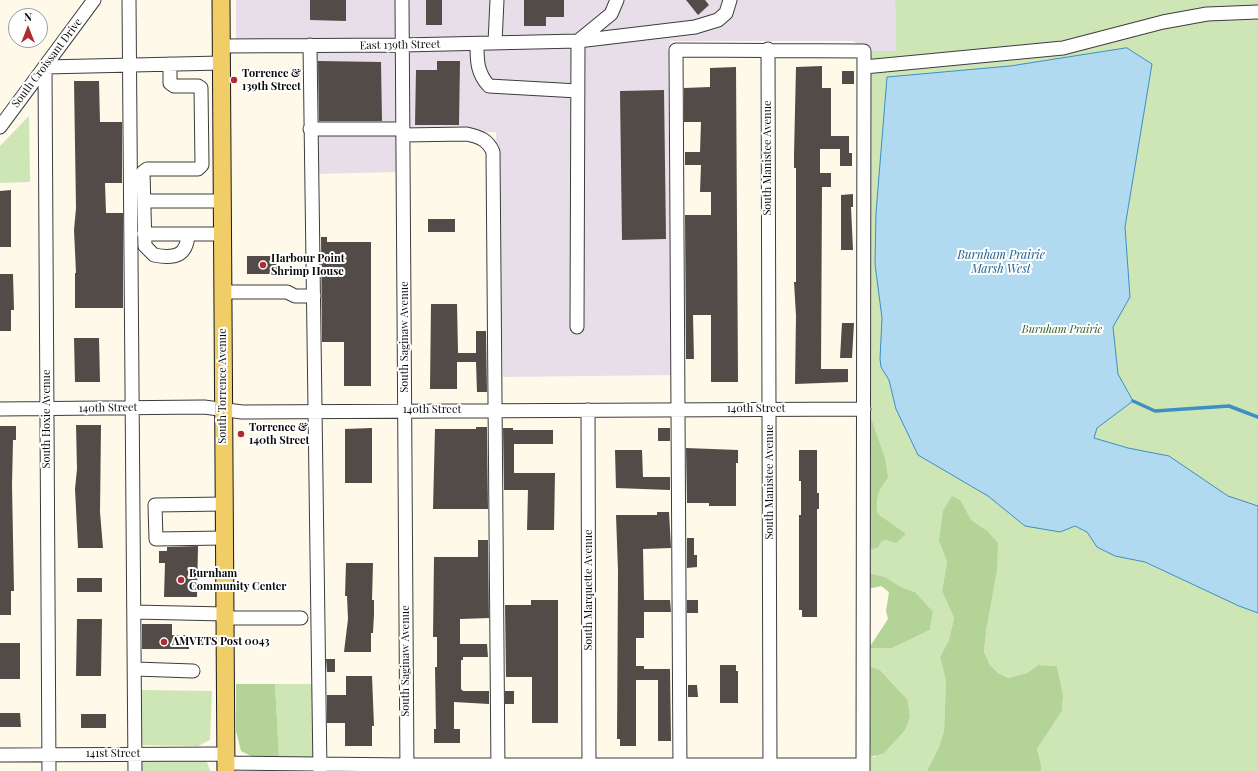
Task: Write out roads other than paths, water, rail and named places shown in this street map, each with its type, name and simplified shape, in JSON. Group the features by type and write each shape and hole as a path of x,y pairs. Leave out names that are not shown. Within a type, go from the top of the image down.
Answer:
{"main road":[{"name":"South Torrence Avenue","path":"221,0 225,763"}],"street":[{"name":"South Croissant Drive","path":"0,127 94,0"},
{"path":"130,0 130,65 140,227 133,408 135,771"},
{"name":"South Saginaw Avenue","path":"402,0 407,768"},
{"path":"495,43 497,0"},
{"path":"577,327 578,41 612,14 617,0"},
{"name":"East 139th Street","path":"221,46 477,44 578,41 695,27 718,20 726,13 730,0"},
{"path":"864,67 1063,48 1162,22 1206,14 1258,12"},
{"path":"477,44 478,70 482,80 489,86 578,91"},
{"path":"310,45 320,768"},
{"path":"680,768 676,50 768,49 864,50 863,768"},
{"name":"South Manistee Avenue","path":"768,49 770,768"},
{"path":"45,67 221,63"},
{"path":"170,64 170,83 174,86 198,86 201,88 202,165 198,169 147,169 144,172 144,201 140,227 145,246 148,251 160,257 181,254 188,245 188,234"},
{"name":"South Hoxie Avenue","path":"45,67 49,771"},
{"path":"310,130 467,134 476,136 490,144 493,152 498,768"},
{"path":"144,201 222,201"},
{"path":"140,227 188,234 222,234"},
{"path":"223,292 287,292 295,296 314,296"},
{"name":"140th Street","path":"0,409 204,407 242,412 864,409"},
{"name":"South Marquette Avenue","path":"588,410 589,768"},
{"path":"224,504 155,506 156,538 224,538"},
{"path":"134,612 301,618"},
{"path":"134,669 193,671"},
{"name":"141st Street","path":"0,755 135,754 225,763 320,768 863,768"}],"water":[{"name":"Burnham Prairie Marsh West","path":"1127,48 1152,64 1125,227 1130,297 1113,327 1118,374 1133,401 1097,428 1094,438 1128,448 1169,456 1228,496 1258,506 1258,613 1239,606 1145,562 1115,556 1097,547 1087,532 1075,526 1060,532 1025,526 988,496 918,455 896,409 889,380 881,367 882,318 875,264 876,213 887,77 1010,66"}],"waterway":[{"path":"1133,401 1155,411 1229,406 1258,417"}],"place":[{"name":"Torrence & 139th Street","path":"234,80"},
{"name":"Harbour Point Shrimp House","path":"263,265"},
{"name":"Torrence & 140th Street","path":"241,434"},
{"name":"Burnham Community Center","path":"181,580"},
{"name":"AMVETS Post 0043","path":"164,642"}],"park label":[{"name":"Burnham Prairie","path":"1062,330"}]}
